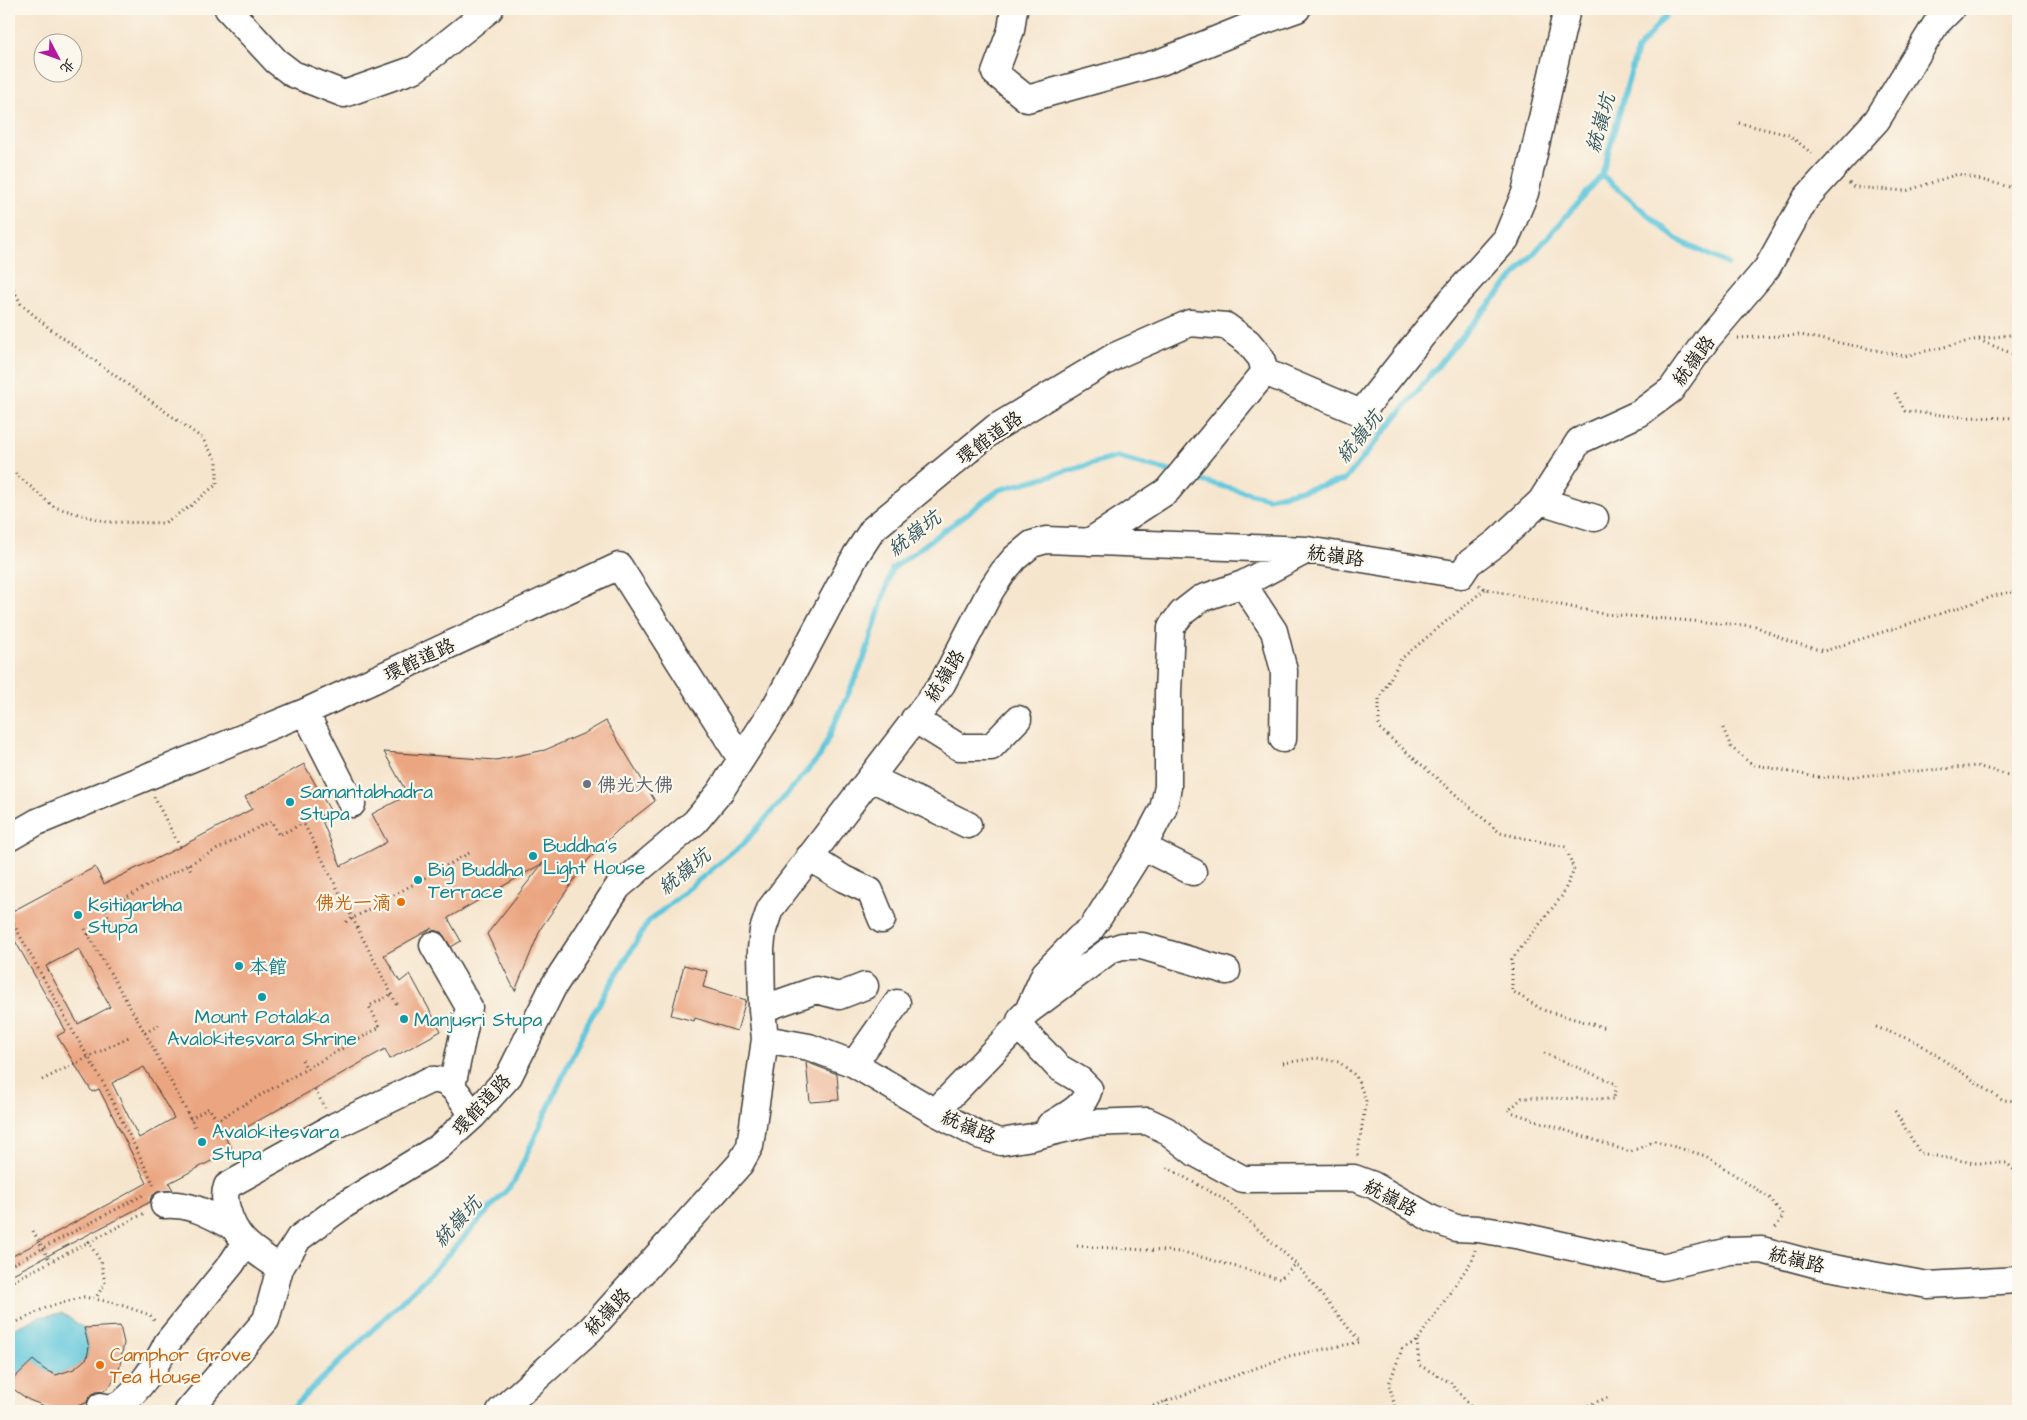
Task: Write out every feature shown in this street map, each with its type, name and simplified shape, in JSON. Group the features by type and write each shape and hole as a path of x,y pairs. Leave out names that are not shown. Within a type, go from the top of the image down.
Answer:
{"street":[{"path":"228,9 276,61 293,74 344,94 415,69 490,9"},
{"path":"1014,9 1011,30 995,73 1027,99 1162,62 1252,24 1297,9"},
{"path":"1089,542 1167,491 1265,372 1361,413 1446,306 1506,239 1526,193 1567,9"},
{"name":"統嶺路","path":"500,1411 591,1329 740,1164 750,1146 765,1039 762,1009 761,949 763,930 770,909 942,684 992,590 1015,558 1032,544 1046,540 1307,550 1461,575 1469,563 1497,542 1542,501 1578,441 1640,412 1671,390 1707,339 1767,268 1806,198 1877,120 1936,24 1951,9"},
{"name":"環館道路","path":"188,1411 263,1325 280,1268 299,1238 344,1205 439,1147 473,1116 509,1076 553,987 618,888 695,822 720,792 776,705 856,555 873,529 995,428 1115,356 1190,323 1226,326 1248,342 1260,358 1265,372"},
{"path":"1542,501 1595,518"},
{"path":"1023,1019 1045,973 1079,938 1091,929 1143,847 1163,809 1168,786 1168,692 1172,627 1182,613 1200,599 1243,584 1307,550"},
{"name":"環館道路","path":"9,838 37,822 305,712 619,566 741,759"},
{"path":"1243,584 1274,631 1284,671 1283,739"},
{"path":"305,712 352,804"},
{"path":"914,720 959,747 991,747 1018,719"},
{"path":"871,778 968,825"},
{"path":"9,830 37,822"},
{"path":"1143,847 1193,872"},
{"path":"809,857 844,879 870,891 882,920"},
{"path":"433,945 469,1007 452,1086"},
{"path":"935,1112 1023,1019 1110,950 1122,946 1142,946 1226,971"},
{"path":"762,1009 816,990 839,996 865,986"},
{"path":"854,1064 896,1003"},
{"path":"1023,1019 1058,1067 1080,1080 1089,1088 1086,1099 1077,1108 1032,1137"},
{"name":"統嶺路","path":"765,1039 809,1047 854,1064 978,1135 1001,1142 1032,1137 1089,1122 1147,1121 1166,1130 1195,1152 1243,1179 1354,1178 1374,1185 1432,1219 1456,1228 1478,1229 1521,1236 1662,1268 1730,1251 1762,1250 1822,1266 1928,1285 2018,1280"},
{"path":"100,1404 111,1407 120,1404 138,1387 162,1355 167,1343 232,1263 238,1234 225,1196 227,1186 335,1126 430,1080 443,1080 452,1086 473,1116"},
{"path":"164,1205 180,1204 197,1209 238,1234 280,1268"}],"path":[{"path":"1739,123 1789,135 1854,187 1906,191 1958,174 2018,189"},
{"path":"9,281 22,304 48,327 202,438 217,461 217,484 189,507 164,523 107,522 54,507 9,468"},
{"path":"1707,339 1800,335 1905,356 1978,340 2018,334"},
{"path":"1978,340 2018,356"},
{"path":"1896,393 1906,411 1961,417 2018,418"},
{"path":"1461,575 1485,589 1604,614 1755,626 1790,642 1824,651 2001,594 2018,591"},
{"path":"1485,589 1400,659 1379,699 1379,728 1500,833 1566,847 1574,870 1562,896 1512,959 1512,991 1543,1010 1606,1028"},
{"path":"1723,728 1730,747 1751,764 1816,777 1847,777 1977,766 2018,778"},
{"path":"144,778 180,848"},
{"path":"300,816 397,1005"},
{"path":"88,935 112,923 104,909 188,864 272,821 279,835 304,823"},
{"path":"346,922 472,852"},
{"path":"188,864 191,871"},
{"path":"9,914 105,1086 156,1189 42,1247 9,1266"},
{"path":"9,928 14,925"},
{"path":"85,929 145,1033 195,1127"},
{"path":"190,1118 209,1108 217,1120 380,1028 368,1006 392,994"},
{"path":"145,1033 159,1025"},
{"path":"1876,1028 1917,1042 2002,1100 2018,1101"},
{"path":"42,1080 129,1037"},
{"path":"1544,1053 1616,1084 1614,1099 1522,1098 1508,1111 1630,1152 1655,1141 1706,1156 1771,1199 1783,1216 1762,1250"},
{"path":"1283,1063 1316,1058 1340,1062 1356,1076 1366,1100 1354,1178"},
{"path":"302,1060 307,1069"},
{"path":"1895,1111 1920,1153 1974,1162 2007,1162 2018,1174"},
{"path":"1139,1411 1289,1356 1360,1342 1296,1264 1227,1200 1164,1166"},
{"path":"9,1283 88,1241 164,1205"},
{"path":"1396,1411 1389,1384 1402,1349 1417,1341 1473,1258 1478,1229"},
{"path":"33,1231 50,1261"},
{"path":"88,1241 101,1262 105,1283 95,1299"},
{"path":"1077,1246 1183,1252 1280,1278 1296,1264"},
{"path":"9,1326 47,1307 84,1297 115,1303 150,1315 167,1343"},
{"path":"1417,1341 1419,1365 1451,1383 1474,1411"},
{"path":"1574,1411 1609,1398"},
{"path":"1166,1401 1169,1411"}],"water":[{"path":"62,1313 84,1328 89,1347 87,1358 74,1369 56,1375 33,1361 9,1383 9,1331 39,1317"}],"building":[{"name":"本館","path":"606,721 655,801 618,830 587,861 541,928 515,991 487,934 543,863 448,918 461,941 451,947 441,932 432,928 384,955 400,982 410,974 441,1031 390,1059 385,1049 226,1139 232,1150 169,1183 173,1190 157,1192 151,1197 150,1202 9,1276 9,1258 147,1183 99,1089 92,1092 57,1036 66,1031 9,930 9,913 95,867 104,884 180,847 252,809 245,797 304,764 331,812 320,816 341,866 387,842 372,814 408,795 384,752 496,760 545,750 585,733","holes":["79,949 110,1007 78,1024 46,966","144,1067 174,1118 139,1138 112,1083"]},
{"path":"684,965 707,971 703,987 746,1000 737,1031 695,1018 694,1021 671,1015"},
{"path":"806,1062 837,1074 839,1100 810,1102"},
{"name":"Camphor Grove Tea House","path":"120,1326 124,1343 119,1370 110,1386 104,1391 91,1395 86,1403 71,1408 50,1408 29,1400 9,1386 9,1383 33,1360 45,1370 56,1375 74,1369 87,1358 89,1347 84,1328"}],"waterway":[{"name":"統嶺坑","path":"1188,477 1268,498 1345,480 1468,329 1602,175 1637,50 1671,9"},
{"path":"1602,175 1676,239 1728,264"},
{"name":"統嶺坑","path":"289,1411 435,1269 514,1182 587,1024 648,922 745,842 820,756 864,659 892,569 999,490 1117,457 1172,472"}],"place":[{"name":"佛光大佛","path":"587,784"},
{"name":"Samantabhadra Stupa","path":"290,802"},
{"name":"Buddha's Light House","path":"533,856"},
{"name":"Big Buddha Terrace","path":"418,880"},
{"name":"佛光一滴","path":"401,902"},
{"name":"Ksitigarbha Stupa","path":"78,915"},
{"name":"本館","path":"239,966"},
{"name":"Mount Potalaka Avalokitesvara Shrine","path":"262,997"},
{"name":"Manjusri Stupa","path":"404,1019"},
{"name":"Avalokitesvara Stupa","path":"202,1142"},
{"name":"Camphor Grove Tea House","path":"100,1365"}]}
